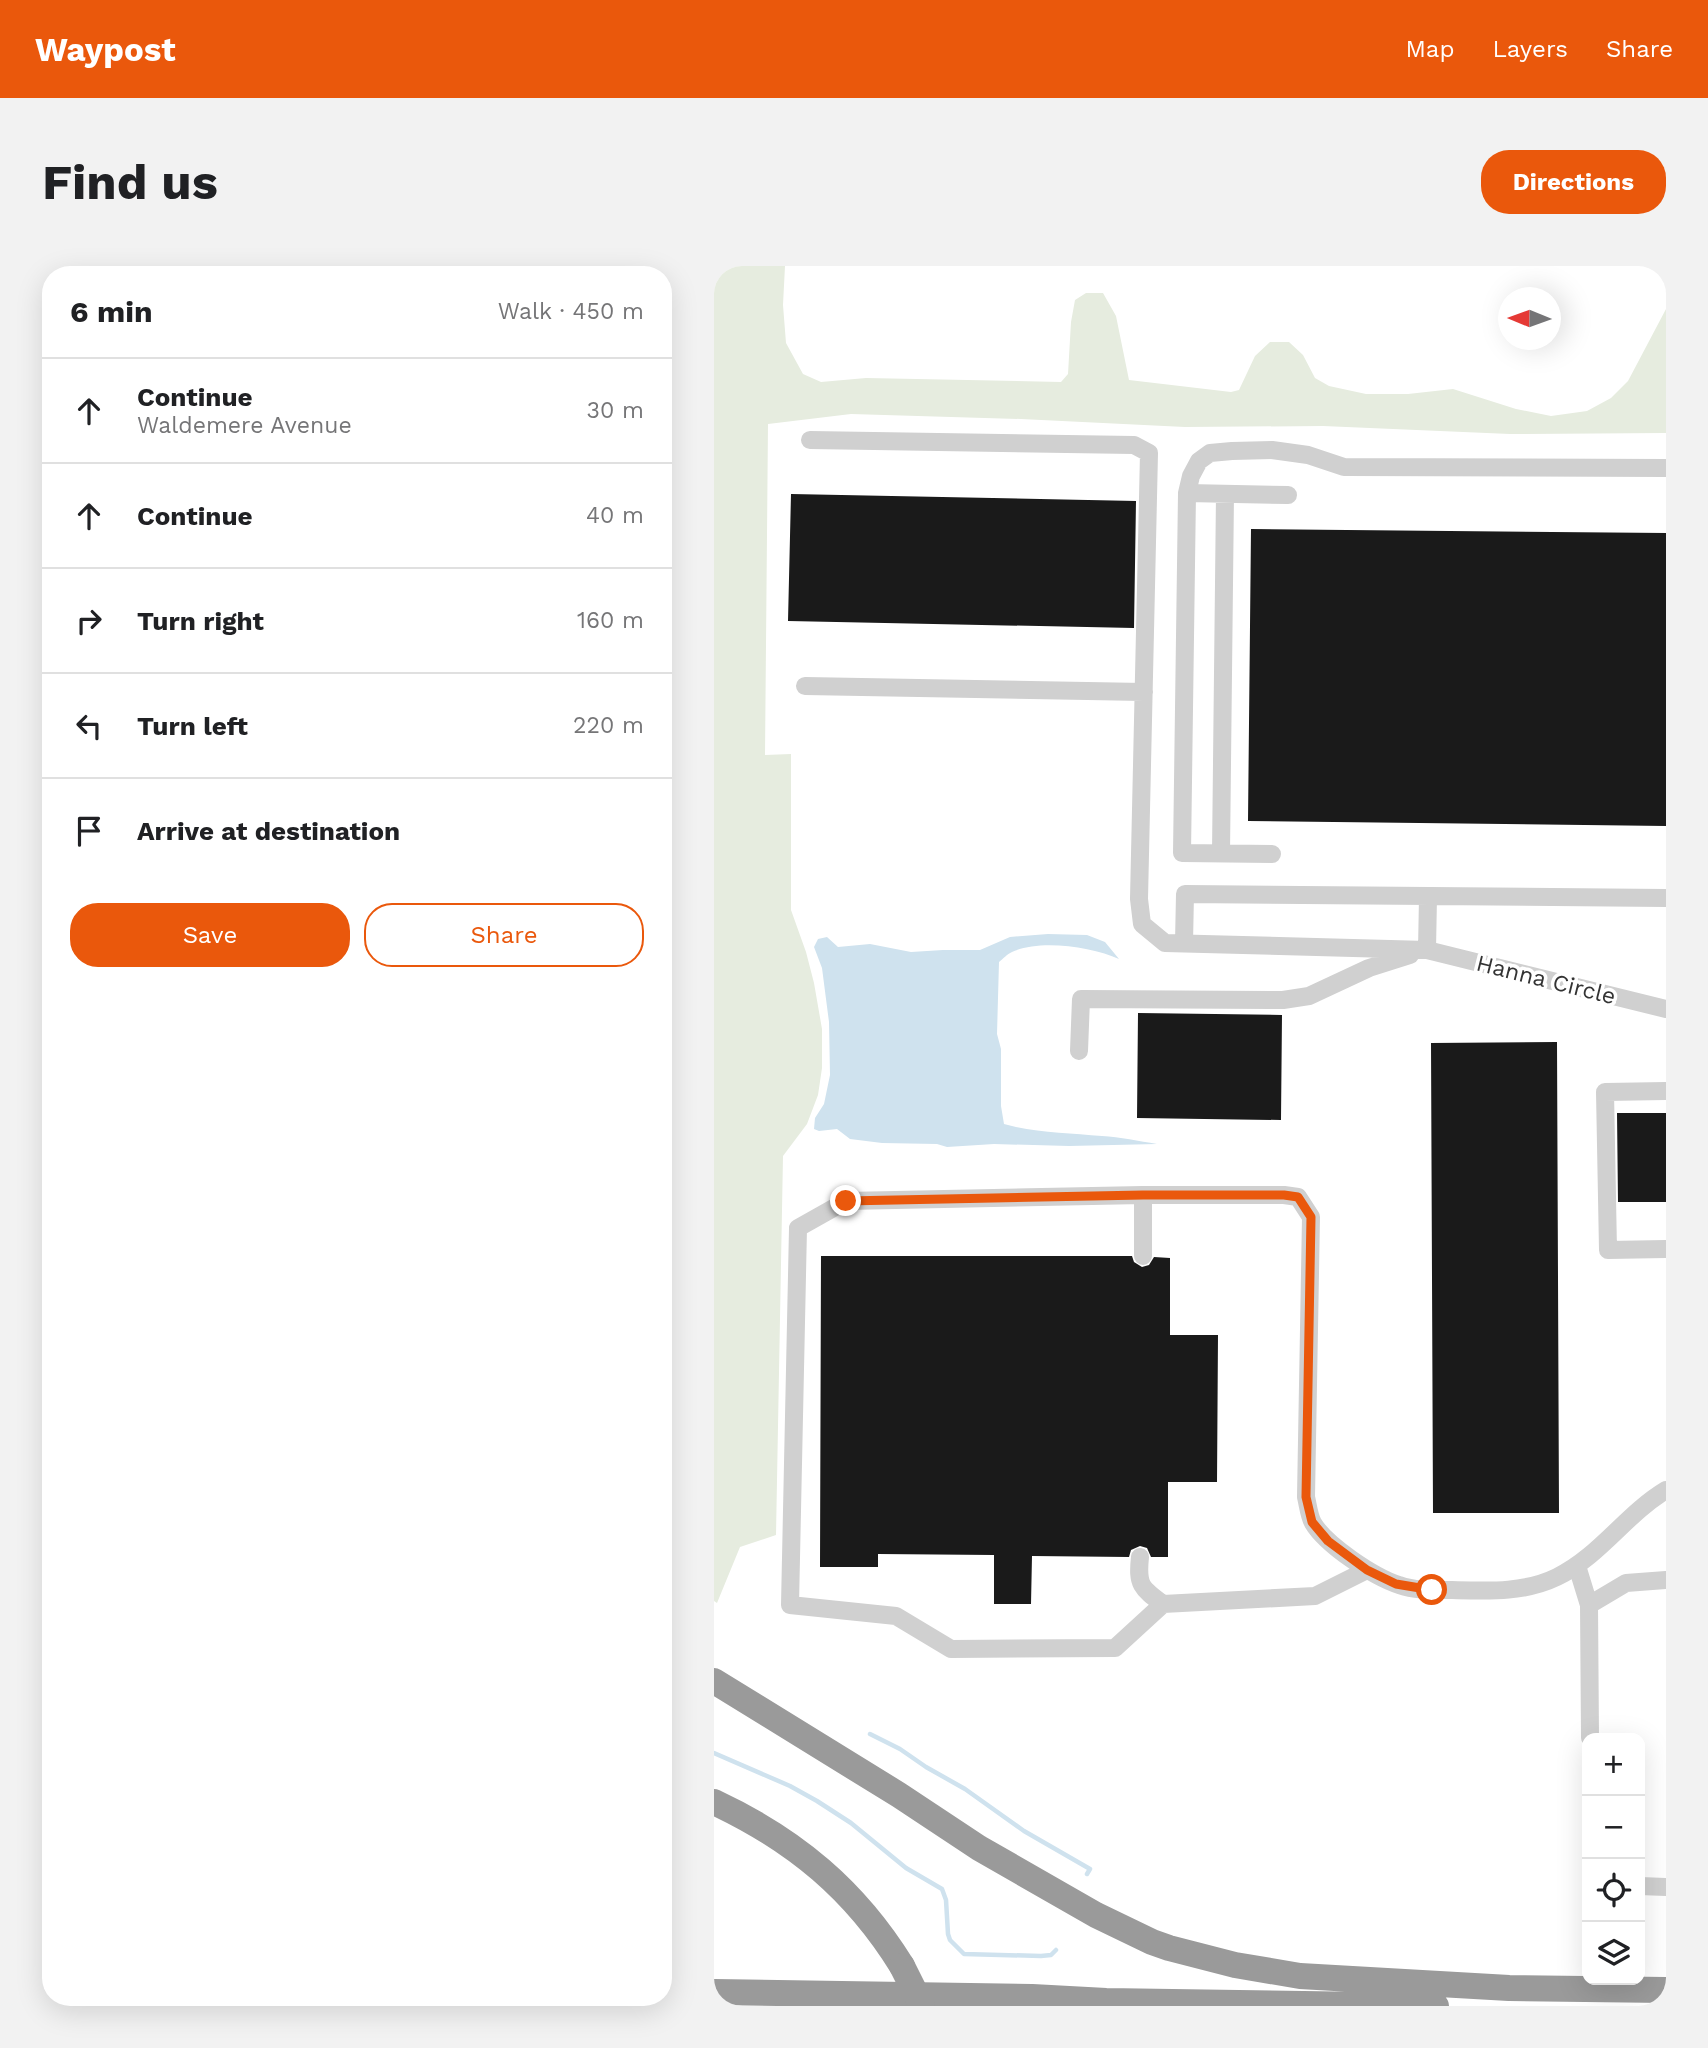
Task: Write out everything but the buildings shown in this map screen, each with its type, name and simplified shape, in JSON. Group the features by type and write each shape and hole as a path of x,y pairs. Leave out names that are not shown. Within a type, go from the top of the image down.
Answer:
{"highway":[{"path":"714,1665 794,1717 899,1794 979,1848 1096,1915 1152,1942 1211,1960 1254,1969 1312,1976 1508,1988 1666,1990"},
{"path":"714,1681 899,1794"},
{"path":"714,1802 761,1826 838,1884 889,1945 922,2006"},
{"path":"714,1992 1436,2006"}],"street":[{"path":"805,686 1144,692 1149,453 1134,444 810,440"},
{"path":"1272,855 1182,853 1187,493 1191,476 1199,461 1210,453 1272,450 1308,455 1344,467 1666,468"},
{"path":"1187,493 1288,495"},
{"path":"1221,853 1225,494"},
{"name":"Hanna Circle","path":"1144,692 1139,899 1142,924 1165,943 1427,950 1666,1009"},
{"path":"1184,943 1185,894 1666,898"},
{"path":"1079,1051 1081,999 1283,1000 1309,996 1369,968 1427,950 1428,897"},
{"path":"1666,1091 1605,1092 1608,1250 1666,1249"},
{"path":"1143,1195 1143,1256"},
{"path":"1163,1604 1115,1648 964,1649 951,1649 896,1616 790,1605 798,1228 846,1201 1143,1195 1298,1197 1311,1217 1306,1497 1312,1522 1328,1541 1367,1570 1396,1584 1414,1588 1502,1591 1539,1584 1577,1566 1646,1503 1666,1490"},
{"path":"1140,1557 1138,1576 1145,1591 1163,1604 1315,1596 1367,1570"},
{"path":"1577,1566 1589,1605 1590,1733"},
{"path":"1589,1605 1626,1583 1666,1580"},
{"path":"1645,1886 1666,1887"}],"shaded area":[{"path":"714,266 785,266 783,305 786,343 803,374 821,382 866,378 1061,382 1068,374 1075,300 1086,293 1103,293 1116,316 1129,380 1231,392 1239,390 1255,356 1270,342 1289,342 1303,355 1315,378 1329,386 1366,394 1408,394 1453,389 1516,409 1551,416 1587,411 1611,398 1628,381 1666,309 1666,433 1510,434 1323,426 1185,427 851,414 768,424 765,755 791,754 791,910 814,983 822,1029 822,1068 818,1095 807,1124 783,1156 776,1535 740,1547 717,1603 714,1601"}],"water":[{"path":"1087,935 1105,942 1119,959 1081,948 1051,945 1024,948 1010,953 999,962 997,1034 1001,1049 1001,1106 1004,1124 1040,1131 1116,1137 1157,1144 994,1144 947,1147 937,1144 882,1143 850,1139 837,1129 814,1129 815,1118 824,1104 830,1075 829,1022 822,968 814,947 818,939 827,937 838,947 870,944 911,952 980,950 1010,937"}],"waterway":[{"path":"870,1734 900,1749 965,1789 1024,1831 1090,1869 1087,1874"},
{"path":"714,1753 790,1786 817,1801 851,1823 906,1868 942,1889 946,1900 950,1940 964,1954 1041,1956 1051,1955 1056,1950"}],"route":[{"path":"846,1201 1143,1195 1298,1197 1311,1217 1306,1497 1312,1522 1328,1541 1367,1570 1396,1584 1432,1590"}]}
